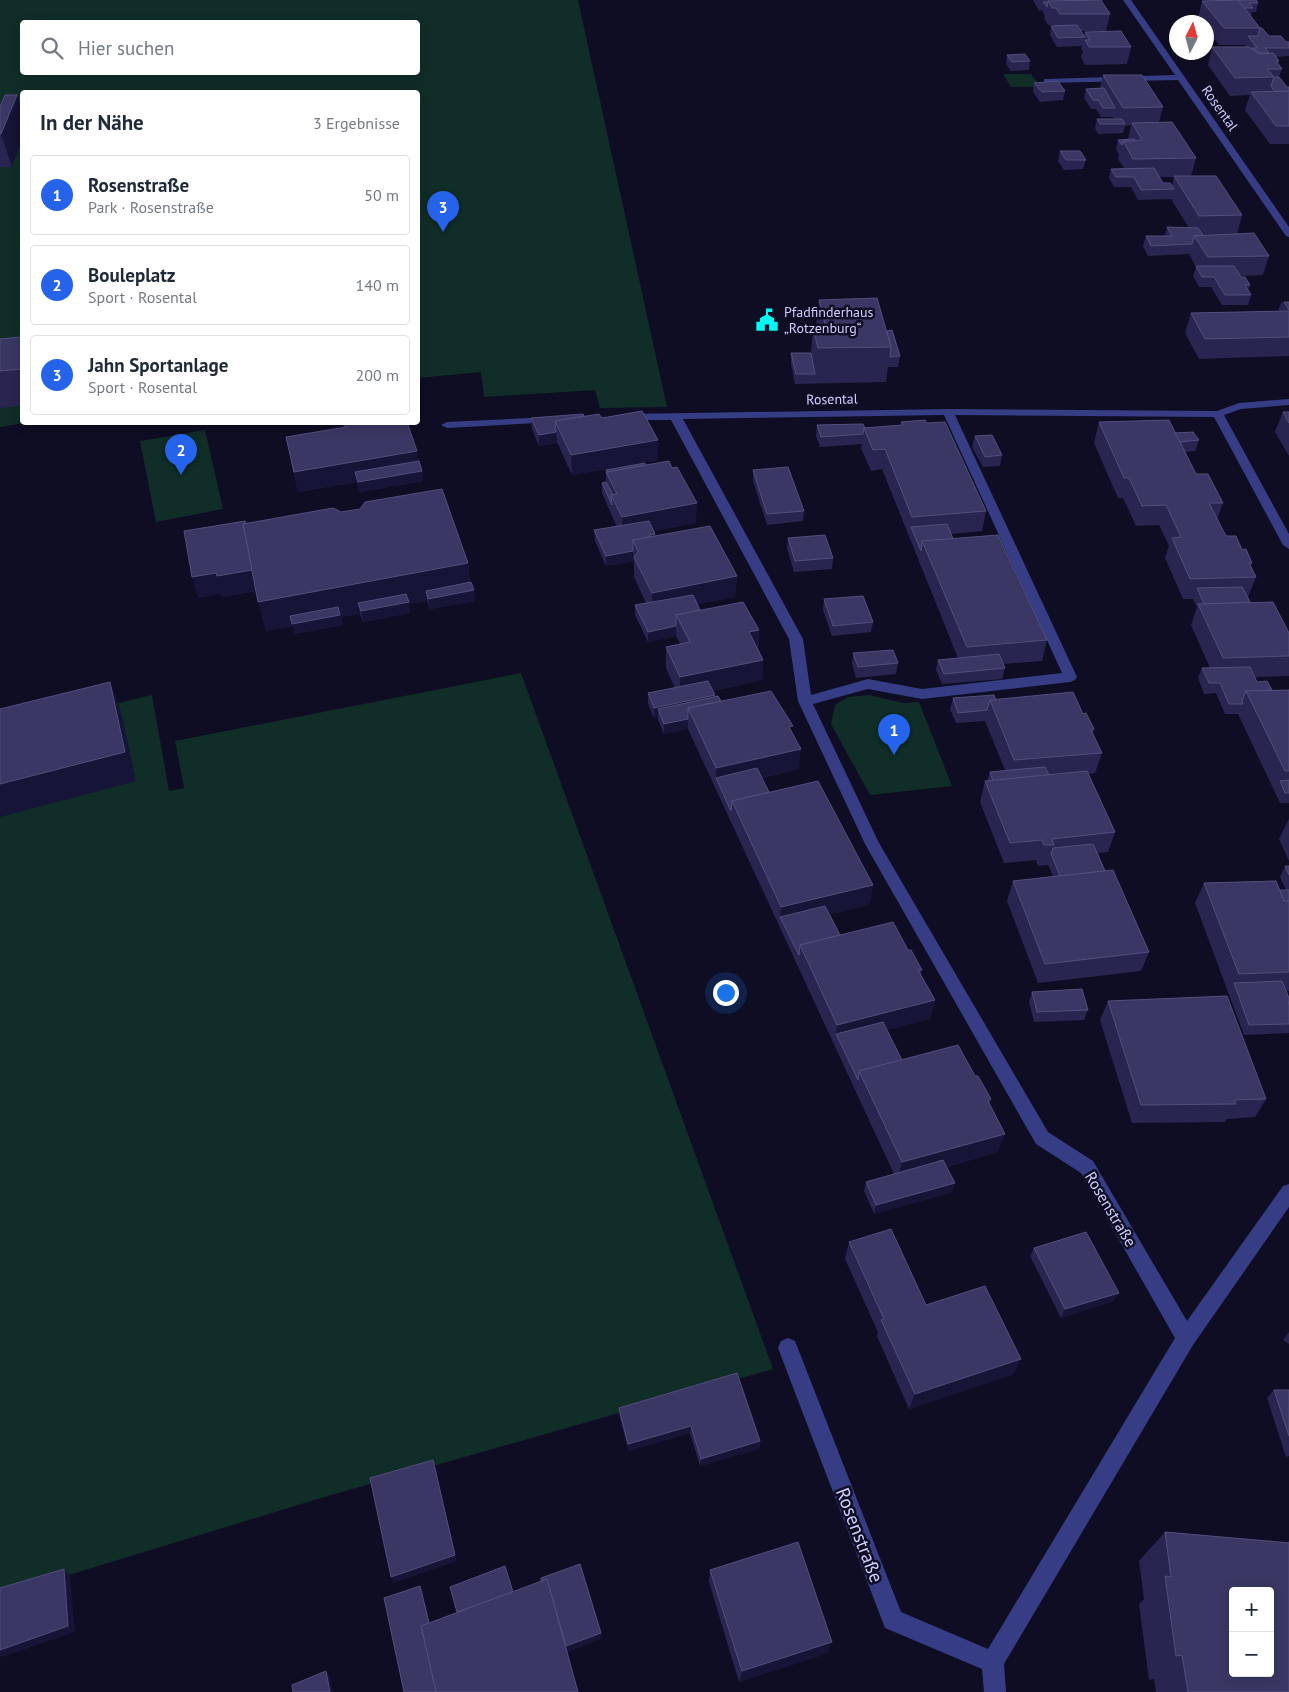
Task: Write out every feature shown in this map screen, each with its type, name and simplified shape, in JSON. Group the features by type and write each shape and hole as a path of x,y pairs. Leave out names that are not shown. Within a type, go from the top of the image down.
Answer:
{"street":[{"name":"Rosental","path":"1127,0 1289,234"},
{"path":"1048,81 1180,77"},
{"name":"Rosental","path":"612,418 948,412 1218,414 1239,406 1289,402"},
{"path":"805,701 868,684 922,694 1070,677 948,412"},
{"path":"1218,414 1289,545"},
{"name":"Rosenstraße","path":"675,416 796,639 805,701 872,844 1042,1138 1087,1167 1186,1338"},
{"path":"447,425 564,420"},
{"path":"994,1692 993,1662 1186,1338 1289,1192"},
{"name":"Rosenstraße","path":"788,1348 892,1620 993,1662"}],"green space":[{"path":"0,0 578,0 667,407 600,408 595,390 484,397 481,372 420,378 420,90 20,90 20,424 0,427"},
{"path":"1003,74 1031,74 1041,87 1011,87"},
{"path":"205,430 223,509 156,522 140,441"},
{"path":"521,673 773,1369 321,1498 0,1596 0,731 152,695 169,791 184,788 175,741"},
{"path":"869,695 903,703 919,702 952,786 870,795 831,724 835,705 848,697"}],"building":[{"path":"1101,0 1110,14 1060,14 1056,8 1052,8 1048,1"},
{"path":"1238,0 1256,0 1258,3 1249,3 1253,8 1244,8"},
{"path":"1238,0 1260,28 1224,28 1202,1"},
{"path":"1077,25 1085,37 1058,38 1051,26"},
{"path":"1260,28 1269,36 1281,36 1286,42 1289,42 1289,48 1265,48 1269,53 1260,53 1252,48 1257,48 1248,36 1258,36"},
{"path":"1121,31 1131,47 1089,47 1085,40 1090,40 1085,32"},
{"path":"1214,47 1249,47 1260,54 1273,53 1282,69 1267,69 1274,77 1235,78 1214,50"},
{"path":"1025,54 1030,61 1012,62 1007,55"},
{"path":"1103,75 1142,75 1163,107 1123,108"},
{"path":"1274,77 1279,77 1289,87 1289,92 1275,92 1271,86"},
{"path":"1058,81 1065,91 1042,92 1034,83"},
{"path":"1104,88 1115,108 1103,108 1098,100 1093,100 1086,89"},
{"path":"1289,91 1289,126 1276,126 1251,92"},
{"path":"5,95 17,95 0,134 0,107"},
{"path":"1097,119 1122,119 1125,124 1100,124"},
{"path":"1172,122 1196,158 1133,159 1123,141 1142,140 1132,123"},
{"path":"1134,139 1135,141 1123,141 1122,145 1118,140"},
{"path":"1060,151 1080,151 1086,160 1066,160"},
{"path":"1154,168 1163,183 1170,183 1174,189 1141,190 1134,177 1116,177 1111,169"},
{"path":"1174,176 1216,176 1242,215 1199,216"},
{"path":"1167,227 1198,228 1203,235 1194,236 1192,244 1151,246 1146,236 1172,236"},
{"path":"1254,233 1269,256 1208,257 1194,236"},
{"path":"1196,266 1234,266 1241,277 1245,277 1250,285 1245,285 1251,295 1225,295 1214,277 1202,277"},
{"path":"877,298 891,347 818,348 813,328 826,328 819,300"},
{"path":"1284,302 1289,302 1289,310"},
{"path":"1289,311 1289,337 1205,339 1191,313"},
{"path":"892,330 900,356 890,357 891,347 887,331"},
{"path":"20,337 20,369 0,371 0,339"},
{"path":"791,353 811,353 815,374 796,374"},
{"path":"642,411 658,440 571,455 555,421 599,414 602,418"},
{"path":"1283,412 1289,412 1289,423"},
{"path":"583,414 584,416 555,421 556,432 539,435 531,418"},
{"path":"925,420 927,423 945,422 986,511 912,517 885,449 873,450 864,428 903,425 901,422"},
{"path":"1169,420 1196,474 1208,474 1223,503 1209,503 1226,536 1236,536 1242,550 1246,549 1252,563 1249,563 1256,577 1190,579 1172,538 1181,537 1166,505 1142,506 1129,478 1124,478 1099,422"},
{"path":"863,424 865,428 863,434 821,437 817,425"},
{"path":"345,425 408,425 417,451 294,472 286,437 346,427"},
{"path":"1193,432 1199,440 1180,442 1175,433"},
{"path":"992,435 1002,455 985,457 975,436"},
{"path":"419,461 422,471 358,482 355,472"},
{"path":"669,461 672,468 677,467 697,503 622,517 611,495 617,494 606,472"},
{"path":"645,463 645,465 607,472 606,470"},
{"path":"788,467 804,511 767,514 753,470"},
{"path":"606,482 613,495 611,495 612,505 602,483"},
{"path":"442,489 468,563 258,602 243,524 333,508 341,512 360,509 365,502"},
{"path":"245,521 246,523 243,524 252,570 217,576 216,573 192,577 184,531"},
{"path":"649,521 655,534 649,535 651,537 633,540 633,551 606,556 594,530"},
{"path":"947,524 953,539 922,541 921,551 911,527"},
{"path":"710,526 737,576 652,593 634,557 638,552 633,540"},
{"path":"825,535 833,558 795,561 788,538"},
{"path":"998,535 1047,640 967,647 922,541"},
{"path":"471,582 474,590 428,599 426,591"},
{"path":"1242,587 1250,602 1204,604 1197,588"},
{"path":"406,594 409,602 361,611 358,603"},
{"path":"693,595 700,610 676,615 676,626 648,632 635,605"},
{"path":"863,596 873,622 833,626 824,599"},
{"path":"743,602 759,630 749,632 763,660 680,677 666,647 690,642 676,615"},
{"path":"1273,602 1289,633 1289,656 1223,658 1198,604"},
{"path":"338,607 340,615 292,624 290,616"},
{"path":"893,650 898,663 858,667 853,653"},
{"path":"999,654 1005,668 944,674 938,660"},
{"path":"1250,667 1257,682 1267,681 1272,690 1246,691 1242,701 1243,704 1229,704 1220,683 1209,683 1202,668"},
{"path":"708,681 715,695 654,708 648,693"},
{"path":"110,682 125,752 0,784 0,709"},
{"path":"1289,690 1289,771 1285,771 1246,691"},
{"path":"771,691 793,726 789,727 801,749 716,768 688,708"},
{"path":"1073,692 1083,714 1086,713 1094,729 1091,730 1102,753 1014,760 990,700"},
{"path":"994,695 996,700 990,700 987,710 958,713 953,698"},
{"path":"718,696 721,701 688,708 688,719 664,724 658,709"},
{"path":"1045,767 1049,775 993,781 990,772"},
{"path":"757,768 769,792 732,801 731,811 716,778"},
{"path":"1087,771 1115,832 1052,839 1054,845 1044,845 1042,840 1010,843 985,781"},
{"path":"1289,780 1289,793 1285,793 1280,781"},
{"path":"818,781 873,885 781,907 732,801"},
{"path":"1093,844 1105,871 1060,876 1051,854 1053,848"},
{"path":"1285,866 1289,866 1289,875"},
{"path":"1113,870 1149,952 1045,964 1013,881"},
{"path":"1276,881 1284,901 1289,901 1289,972 1239,974 1204,883"},
{"path":"1280,890 1289,890 1289,901 1284,901"},
{"path":"825,906 840,935 800,945 799,955 780,917"},
{"path":"893,922 908,950 911,950 922,970 918,970 935,1000 837,1025 800,945"},
{"path":"1282,981 1289,998 1289,1024 1249,1025 1234,983"},
{"path":"1082,989 1088,1010 1037,1012 1032,992"},
{"path":"1227,996 1266,1099 1234,1100 1236,1104 1141,1105 1108,1001"},
{"path":"883,1022 902,1060 859,1071 858,1080 836,1034"},
{"path":"958,1045 975,1076 978,1076 991,1099 988,1101 1005,1134 902,1162 859,1071"},
{"path":"943,1160 955,1183 876,1205 866,1182"},
{"path":"891,1229 926,1305 985,1286 1021,1359 915,1394 881,1320 884,1319 849,1242"},
{"path":"1086,1232 1119,1293 1065,1309 1034,1248"},
{"path":"737,1373 760,1441 701,1459 691,1426 628,1444 619,1408"},
{"path":"1274,1390 1289,1390 1289,1436"},
{"path":"433,1460 455,1555 391,1577 370,1478"},
{"path":"1165,1532 1289,1543 1289,1692 1188,1692 1182,1655 1176,1656 1165,1576 1171,1577"},
{"path":"798,1542 832,1642 742,1671 710,1570"},
{"path":"580,1564 601,1633 566,1646 547,1579 541,1581 541,1578"},
{"path":"505,1566 513,1592 457,1612 450,1587"},
{"path":"64,1569 68,1626 0,1650 0,1588"},
{"path":"547,1579 578,1692 436,1692 421,1626"},
{"path":"420,1586 429,1623 421,1626 436,1692 404,1692 384,1598"},
{"path":"326,1671 330,1692 293,1692 292,1685"}],"place":[{"name":"Jahn Sportanlage","path":"443,232"},
{"name":"Pfadfinderhaus „Rotzenburg“","path":"767,320"},
{"name":"Bouleplatz","path":"181,475"},
{"name":"Rosenstraße","path":"894,755"}]}
